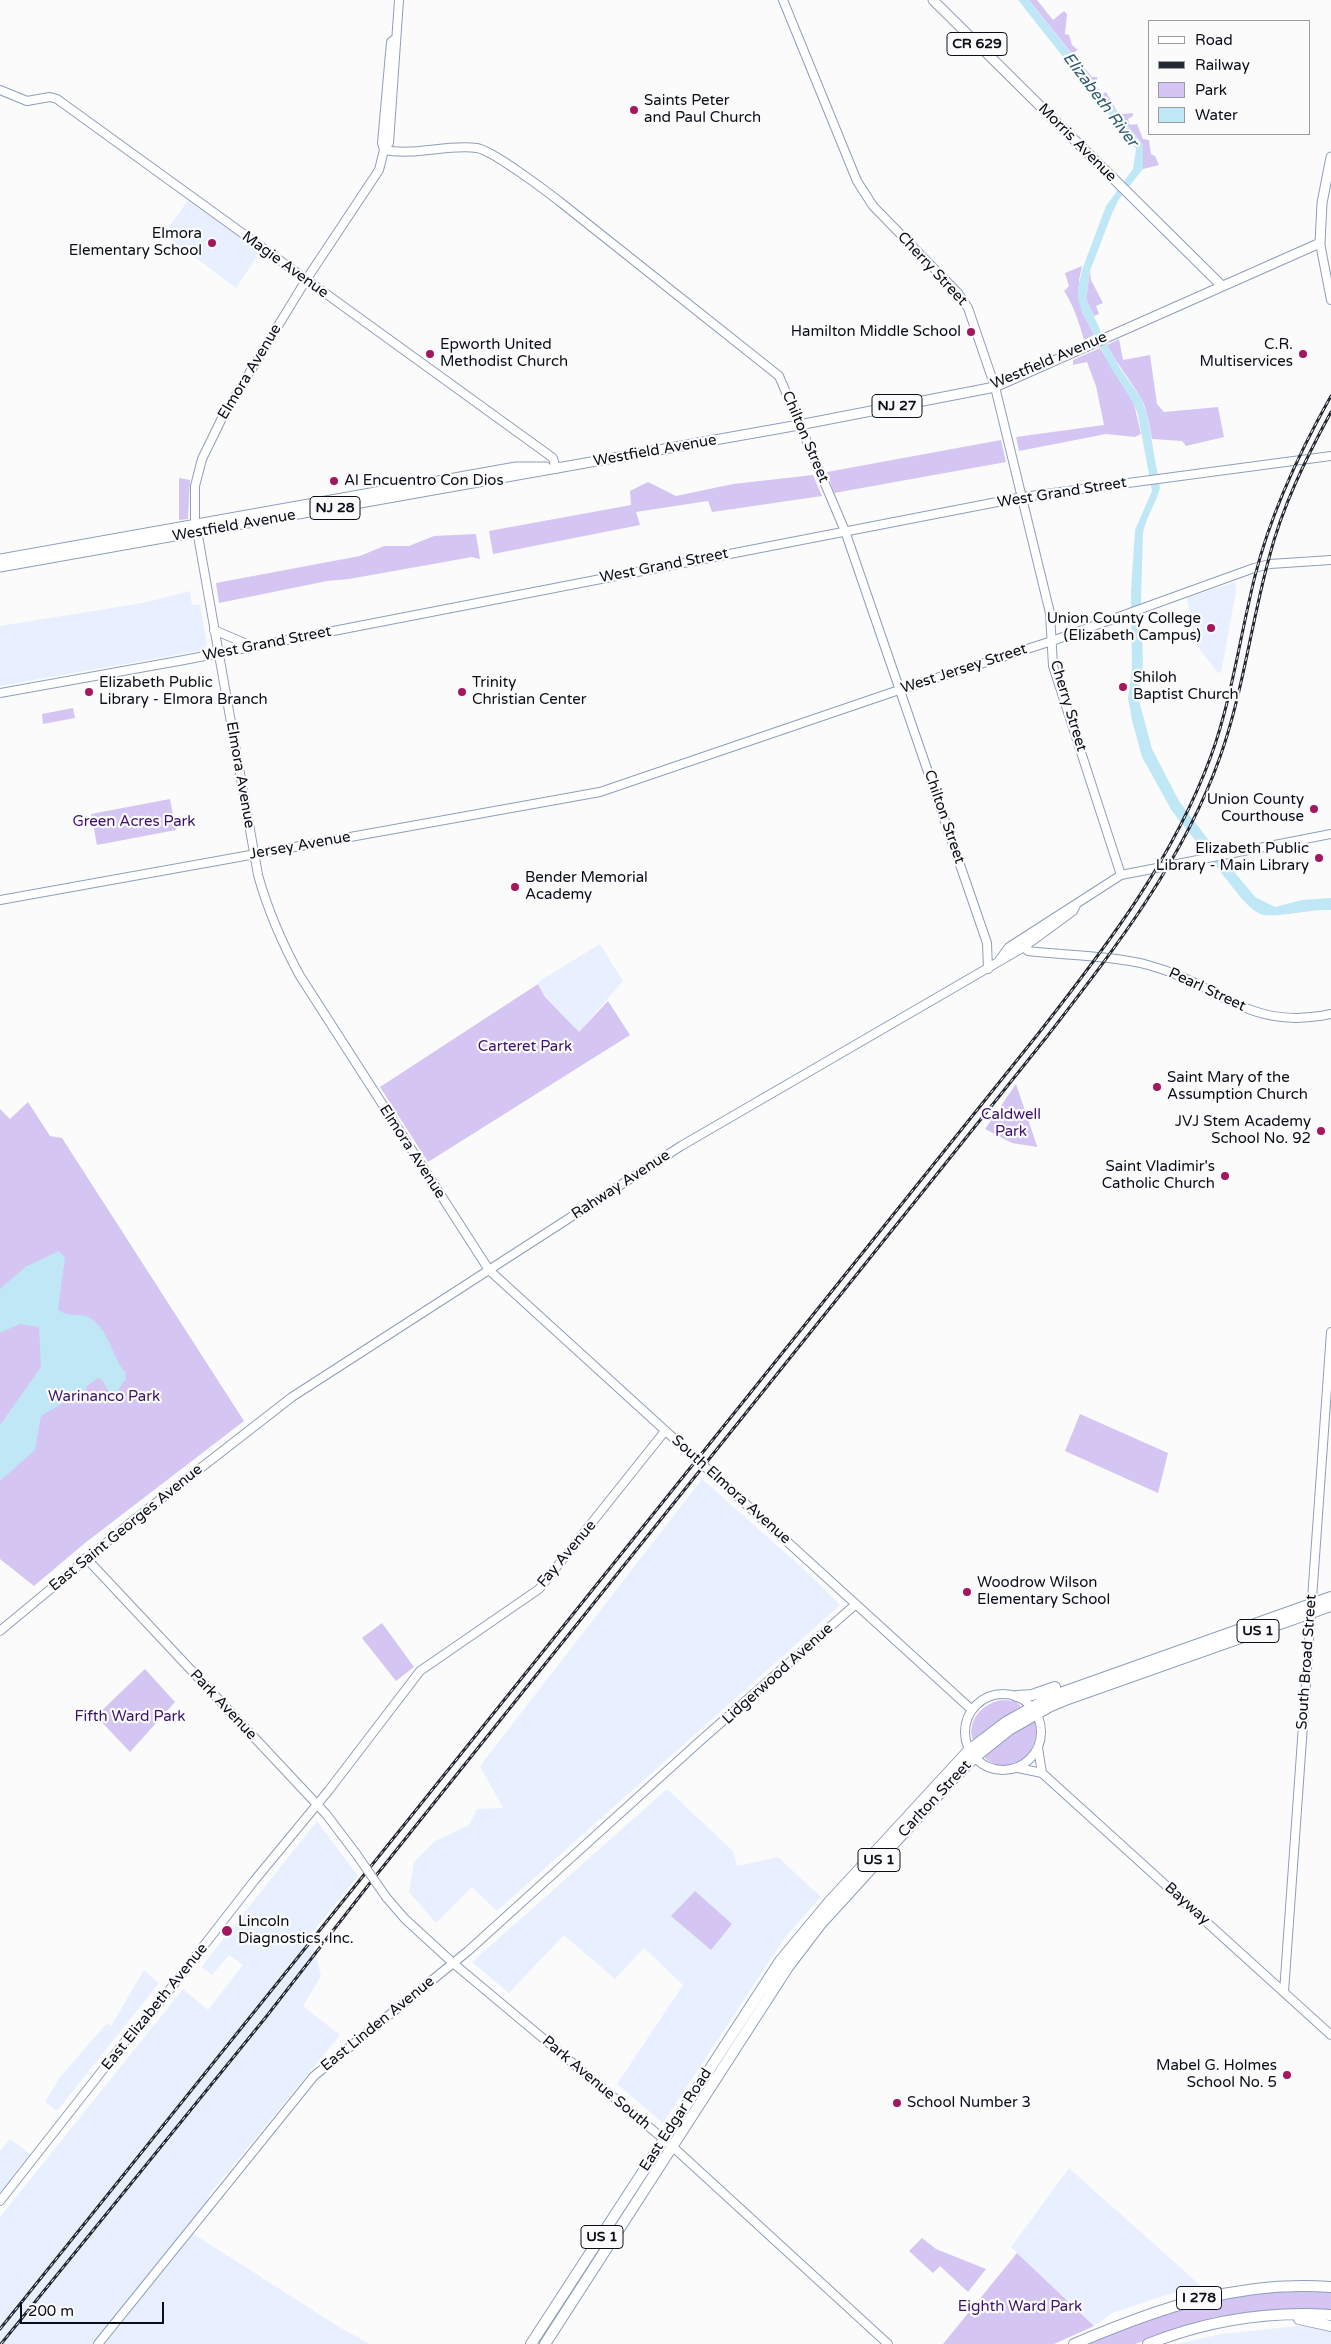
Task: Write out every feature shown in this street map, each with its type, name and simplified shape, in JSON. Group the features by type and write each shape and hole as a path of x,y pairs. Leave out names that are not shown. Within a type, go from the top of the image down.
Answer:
{"highway":[{"name":"US 1","path":"1034,1710 1311,1609 1331,1597"},
{"name":"US 1","path":"1034,1710 1087,1682 1311,1609 1331,1606"},
{"path":"1017,1696 1032,1695 1073,1681 1087,1682"},
{"name":"Carlton Street","path":"829,1902 915,1807 972,1754 1009,1730 1034,1710"},
{"name":"Carlton Street","path":"788,1967 820,1925 972,1754"},
{"name":"East Edgar Road","path":"531,2344 770,1976 829,1902"},
{"name":"East Edgar Road","path":"545,2344 788,1967"},
{"path":"1252,2288 1289,2282 1331,2281"},
{"name":"I 278","path":"1074,2344 1169,2306 1211,2295 1252,2288 1331,2287"},
{"name":"I 278","path":"1148,2344 1215,2324 1273,2316 1331,2315"},
{"path":"1273,2316 1331,2326"}],"main road":[{"name":"Morris Avenue","path":"933,0 1222,286"},
{"path":"1320,243 1322,203 1331,157"},
{"name":"Westfield Avenue","path":"0,567 196,528 556,469 995,387 1320,243"},
{"name":"Westfield Avenue","path":"289,512 516,467 534,466 556,469"},
{"name":"Westfield Avenue","path":"0,559 103,545"}],"street":[{"name":"Elmora Avenue","path":"399,0 396,38 392,42 382,143 384,150 379,170 306,280 222,416 208,445 195,486 196,528 254,854 268,909 283,946 370,1088 489,1270"},
{"name":"Cherry Street","path":"783,0 857,180 873,206 964,301 972,317 995,387 1050,613 1053,666 1121,874"},
{"name":"Magie Avenue","path":"0,90 27,101 50,97 56,99 552,458"},
{"name":"Chilton Street","path":"384,150 405,152 480,148 538,185 774,371 783,384 830,494 987,944 999,961"},
{"path":"1320,243 1331,300"},
{"name":"West Grand Street","path":"0,693 218,654 1023,497 1331,456"},
{"path":"516,467 545,462 552,458 556,469"},
{"name":"West Jersey Street","path":"600,792 898,690 1143,610 1254,568 1270,564 1331,560"},
{"path":"214,630 254,646"},
{"name":"Jersey Avenue","path":"0,900 600,792"},
{"name":"Rahway Avenue","path":"999,961 1009,947 1121,874 1224,856 1331,834"},
{"name":"Rahway Avenue","path":"253,1426 293,1396 681,1146 1024,948 1073,911 1076,905"},
{"path":"1024,948 1025,942 1041,925"},
{"name":"Chilton Street","path":"987,944 988,969"},
{"name":"Pearl Street","path":"1024,948 1028,951 1149,965 1197,983 1224,1000 1263,1015 1298,1018 1331,1014"},
{"name":"South Elmora Avenue","path":"489,1270 972,1710"},
{"name":"South Broad Street","path":"1284,1992 1331,1332"},
{"name":"East Saint Georges Avenue","path":"0,1631 86,1558 253,1426"},
{"name":"Fay Avenue","path":"420,1671 539,1589 665,1431"},
{"name":"Park Avenue","path":"86,1558 316,1804 357,1856"},
{"name":"Lidgerwood Avenue","path":"699,1742 856,1604"},
{"name":"East Elizabeth Avenue","path":"0,2201 420,1671"},
{"path":"1018,1768 1031,1759 1038,1747 1041,1732 1034,1710 1017,1696 1004,1694 993,1695 983,1700 972,1710 964,1727 965,1740 972,1754 984,1765 997,1769 1018,1768 1042,1773 1038,1747"},
{"name":"East Linden Avenue","path":"98,2344 314,2076 452,1963 699,1742"},
{"name":"Bayway","path":"1042,1773 1331,2035"},
{"name":"Park Avenue South","path":"357,1856 386,1897 452,1963 673,2147 888,2344"}],"shaded area":[{"name":"Elmora Elementary School","path":"188,200 260,252 236,288 164,234"},
{"name":"Union County College (Elizabeth Campus)","path":"1235,582 1236,591 1221,673 1217,672 1195,643 1187,598"},
{"path":"190,591 192,605 200,604 207,644 204,650 0,686 0,626 142,603"},
{"path":"600,944 623,981 579,1032 545,997 538,982"},
{"path":"702,1479 807,1572 840,1605 497,1911 472,1887 436,1923 409,1892 414,1862 435,1841 469,1825 477,1809 503,1808 480,1766"},
{"path":"667,1789 733,1851 737,1866 778,1857 821,1897 786,1936 663,2123 617,2084 683,1985 644,1948 615,1979 564,1935 509,1993 472,1962"},
{"path":"317,1821 358,1876 311,1934 321,1976 303,2006 340,2035 208,2196 213,2200 189,2231 339,2327 370,2344 0,2344 0,2217 183,1989 208,2010 243,1965 229,1955 212,1975 201,1967"},
{"path":"144,1970 159,1983 57,2111 45,2102 60,2077 107,2023 111,2026"},
{"path":"10,2139 32,2155 0,2196 0,2151"},
{"path":"1069,2168 1201,2286 1166,2295 1112,2313 1094,2326 1011,2247"},
{"path":"1298,2326 1314,2327 1331,2332 1331,2344 1176,2344 1221,2334"}],"green space":[{"path":"1029,0 1037,0 1053,20 1064,11 1067,14 1065,34 1069,35 1072,45 1078,50 1075,51 1078,60 1092,77 1097,77 1095,83"},
{"path":"1106,92 1117,111 1123,114 1133,113 1133,116 1128,119 1130,125 1137,124 1143,139 1149,140 1151,154 1155,156 1159,165 1143,169 1143,145 1103,94"},
{"path":"1082,266 1079,280 1082,312 1094,335 1084,340 1078,321 1064,291 1069,286 1065,273"},
{"path":"1090,271 1091,280 1103,303 1096,306 1099,314 1094,316 1086,299"},
{"path":"1119,339 1123,360 1150,355 1157,404 1164,412 1218,407 1224,437 1186,446 1182,441 1152,439 1148,418 1141,398 1107,345"},
{"path":"1100,348 1134,404 1141,434 1135,437 1106,434 1019,451 1016,437 1104,425 1096,386 1087,362 1073,365 1073,360"},
{"path":"1001,440 1006,462 834,493 827,472"},
{"path":"813,475 822,496 712,512 708,501 636,512 640,525 493,554 489,531 631,505 630,491 648,482 676,496 733,484"},
{"path":"179,478 190,480 188,519 179,520"},
{"path":"476,534 480,559 472,557 349,579 327,581 219,603 216,583 360,556 384,546 409,546 434,536"},
{"path":"73,708 75,718 43,724 42,714"},
{"name":"Green Acres Park","path":"170,799 176,830 97,845 91,814"},
{"name":"Carteret Park","path":"538,984 545,997 579,1032 608,1001 630,1035 428,1162 380,1087"},
{"name":"Caldwell Park","path":"1016,1084 1037,1147 1012,1143 985,1129"},
{"name":"Warinanco Park","path":"28,1102 50,1136 62,1138 244,1421 85,1543 34,1586 0,1559 0,1109 10,1119"},
{"path":"1080,1414 1168,1453 1158,1493 1065,1451"},
{"path":"382,1623 414,1667 396,1681 362,1638"},
{"name":"Fifth Ward Park","path":"145,1669 175,1702 130,1752 96,1716"},
{"path":"1002,1700 1015,1701 1021,1706 973,1740 971,1733 974,1719 988,1705"},
{"path":"1035,1720 1036,1732 1034,1743 1022,1760 1014,1765 1004,1766 994,1764 984,1757 1017,1730"},
{"path":"695,1891 732,1924 711,1950 671,1916"},
{"path":"922,2238 936,2249 986,2269 968,2292 940,2266 933,2273 909,2251"},
{"name":"Eighth Ward Park","path":"1017,2253 1094,2326 1054,2344 943,2344"},
{"path":"1331,2291 1331,2310 1294,2309 1214,2317 1135,2344 1085,2344 1143,2321 1202,2302 1249,2292"}],"water":[{"name":"Elizabeth River","path":"1018,0 1029,0 1143,145 1143,169 1119,199 1113,211 1090,271 1086,299 1107,345 1121,370 1141,398 1147,414 1160,488 1143,533 1141,601 1143,664 1138,697 1152,749 1179,801 1255,897 1275,907 1302,900 1331,898 1331,910 1264,915 1252,908 1242,899 1172,811 1142,757 1128,698 1132,670 1131,591 1135,530 1152,491 1138,415 1134,404 1111,368 1082,312 1078,299 1078,288 1082,270 1106,206 1133,169 1136,149"},
{"path":"59,1251 65,1257 58,1310 67,1314 88,1317 101,1328 125,1372 126,1379 115,1394 110,1394 102,1380 98,1378 87,1386 85,1393 70,1401 69,1399 41,1416 35,1450 0,1481 0,1425 41,1367 39,1327 20,1324 0,1333 0,1289 25,1267"}],"railway":[{"path":"0,2329 1038,1034 1113,935 1178,831 1211,756 1225,712 1255,576 1269,529 1297,461 1331,396"},
{"path":"1,2344 266,2017 370,1883 1045,1039 1120,939 1166,869 1187,833 1205,796 1220,757 1235,708 1274,539 1295,483 1331,412"}],"place":[{"name":"Saints Peter and Paul Church","path":"634,110"},
{"name":"Elmora Elementary School","path":"212,243"},
{"name":"Hamilton Middle School","path":"971,332"},
{"name":"Epworth United Methodist Church","path":"430,354"},
{"name":"C.R. Multiservices","path":"1303,354"},
{"name":"Al Encuentro Con Dios","path":"334,481"},
{"name":"Union County College (Elizabeth Campus)","path":"1211,628"},
{"name":"Shiloh Baptist Church","path":"1123,687"},
{"name":"Elizabeth Public Library - Elmora Branch","path":"89,692"},
{"name":"Trinity Christian Center","path":"462,692"},
{"name":"Union County Courthouse","path":"1314,809"},
{"name":"Elizabeth Public Library - Main Library","path":"1319,858"},
{"name":"Bender Memorial Academy","path":"515,887"},
{"name":"Saint Mary of the Assumption Church","path":"1157,1087"},
{"name":"JVJ Stem Academy School No. 92","path":"1321,1131"},
{"name":"Saint Vladimir's Catholic Church","path":"1225,1176"},
{"name":"Woodrow Wilson Elementary School","path":"967,1592"},
{"name":"Lincoln Diagnostics, Inc.","path":"227,1931"},
{"name":"Mabel G. Holmes School No. 5","path":"1287,2075"},
{"name":"School Number 3","path":"897,2103"}]}
